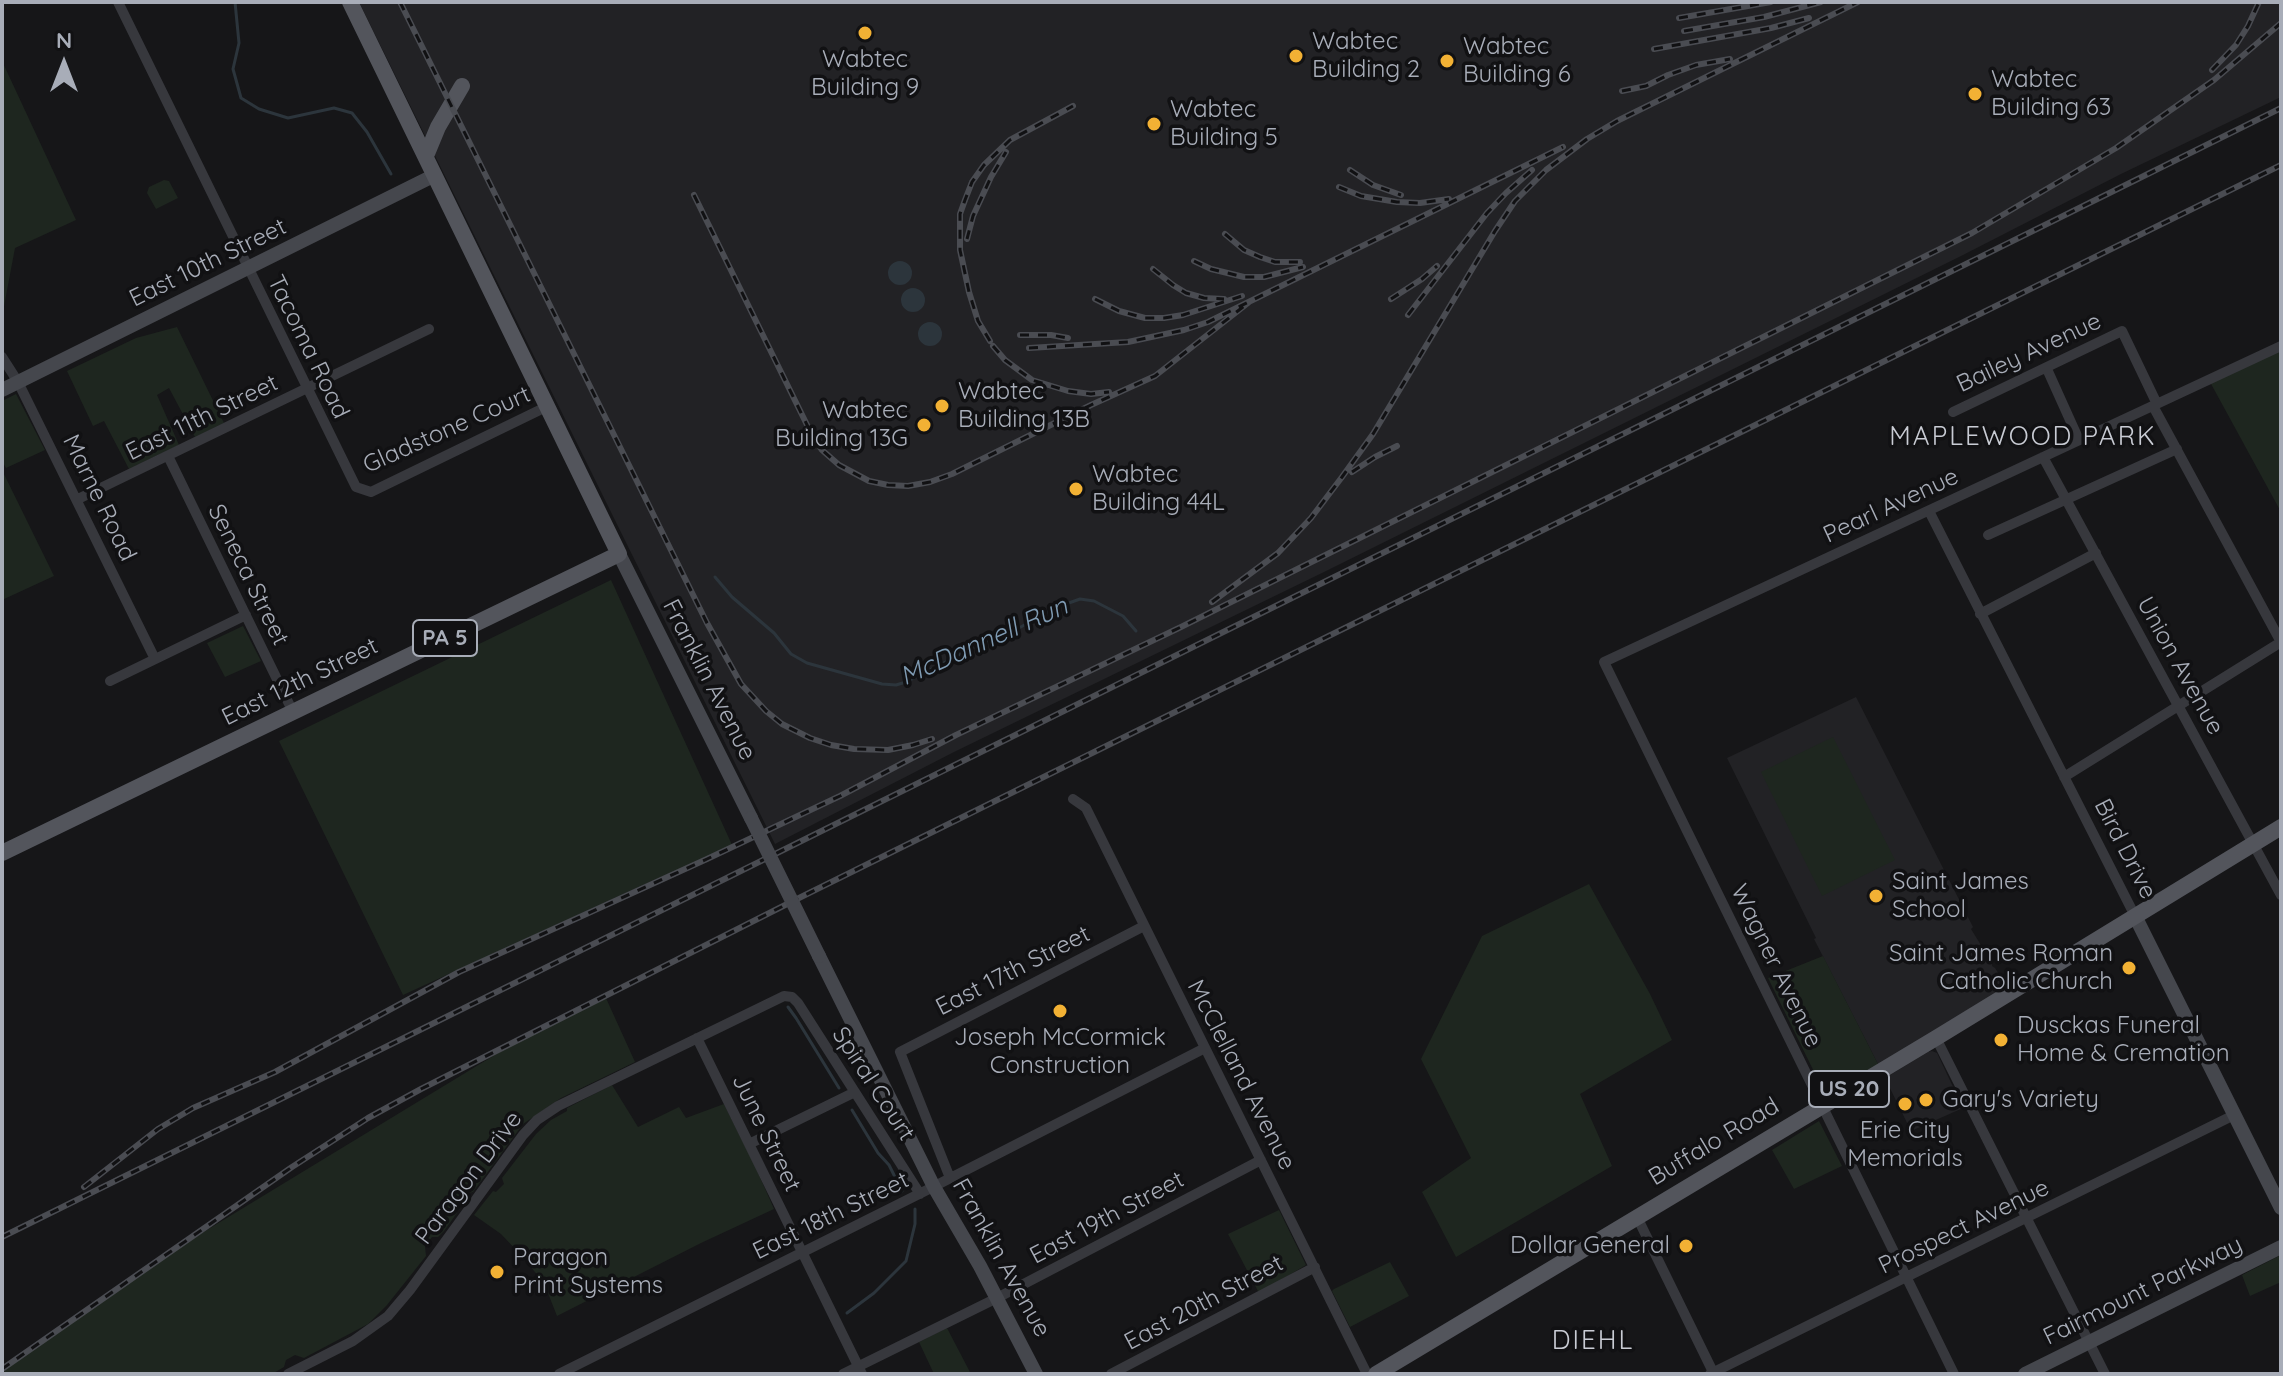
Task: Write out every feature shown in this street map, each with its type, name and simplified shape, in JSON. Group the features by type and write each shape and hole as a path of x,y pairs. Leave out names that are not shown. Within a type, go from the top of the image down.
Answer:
{"main road":[{"name":"Franklin Avenue","path":"350,2 619,554"},
{"path":"426,156 438,127 462,86"},
{"name":"East 12th Street","path":"2,853 619,554"},
{"name":"Buffalo Road","path":"1376,1374 2281,827"}],"street":[{"name":"Tacoma Road","path":"118,2 353,484 362,490"},
{"name":"East 10th Street","path":"2,390 435,175"},
{"name":"East 11th Street","path":"78,499 429,329"},
{"name":"Bailey Avenue","path":"1953,412 2122,331 2155,405"},
{"name":"Pearl Avenue","path":"1604,662 2281,346"},
{"name":"Marne Road","path":"2,357 78,499 155,659"},
{"path":"2047,369 2079,440"},
{"path":"2064,777 2281,642 2155,405"},
{"name":"Gladstone Court","path":"362,490 371,492 383,487 548,406"},
{"path":"1988,535 2177,449"},
{"name":"Seneca Street","path":"168,456 293,712"},
{"name":"Union Avenue","path":"2043,457 2281,895"},
{"name":"Bird Drive","path":"1929,511 2281,1208"},
{"path":"1980,614 2096,553"},
{"name":"Franklin Avenue","path":"619,554 934,1187 1036,1374"},
{"path":"110,681 246,615"},
{"name":"Wagner Avenue","path":"1604,662 1954,1374"},
{"name":"McClelland Avenue","path":"1073,799 1086,808 1367,1374"},
{"name":"East 17th Street","path":"950,1178 900,1052 1144,926"},
{"name":"Paragon Drive","path":"294,1373 353,1341 388,1316 537,1120 558,1106 782,997 792,997"},
{"name":"Spiral Court","path":"792,997 920,1194"},
{"name":"June Street","path":"697,1038 860,1370"},
{"path":"1936,1038 2105,1374"},
{"name":"East 18th Street","path":"559,1374 1205,1048"},
{"path":"749,1144 855,1092"},
{"name":"Prospect Avenue","path":"1712,1374 2234,1115"},
{"name":"East 19th Street","path":"843,1374 860,1370 1261,1160"},
{"path":"1637,1217 1712,1374"},
{"name":"Fairmount Parkway","path":"2025,1374 2281,1247"},
{"name":"East 20th Street","path":"1111,1374 1315,1267"}],"shaded area":[{"path":"359,2 2281,2 2281,97 954,752 775,844"},
{"path":"2,61 76,220 15,248 2,317"},
{"path":"169,181 178,198 156,209 147,193 149,187"},
{"path":"900,261 911,268 912,273 905,284 900,285 889,278 888,273 895,262"},
{"path":"913,288 921,292 925,300 921,308 913,312 905,308 901,300 905,292"},
{"path":"930,322 941,329 942,334 935,345 930,346 919,339 918,334 925,323"},
{"path":"177,327 224,423 195,437 169,388 157,395 179,445 129,469 104,421 93,426 67,371 136,338"},
{"path":"2281,349 2281,512 2210,382"},
{"path":"16,394 45,450 6,468 2,461 2,401"},
{"path":"2,470 54,576 2,600"},
{"path":"611,580 733,847 403,995 279,741"},
{"path":"243,626 261,661 225,677 207,643"},
{"name":"Saint James School","path":"1856,697 1973,927 1971,929 2008,988 1879,1066 1727,758"},
{"path":"1833,737 1895,860 1822,896 1761,772"},
{"path":"1589,884 1672,1040 1580,1094 1612,1166 1456,1257 1422,1192 1471,1158 1421,1059 1482,936"},
{"path":"1823,956 1879,1066 1828,1095 1768,978"},
{"path":"605,996 635,1062 561,1098 523,1124 473,1192 463,1194 457,1203 457,1213 444,1231 438,1237 432,1237 425,1246 426,1256 368,1324 304,1358 295,1355 272,1374 2,1374 2,1369 161,1258 526,1036"},
{"path":"1932,1051 1937,1053 1963,1108 1911,1131 1885,1078"},
{"path":"612,1085 638,1127 679,1107 686,1118 724,1104 774,1209 557,1316 544,1283 501,1234 474,1215 493,1191 496,1192 504,1184 502,1178 536,1134 567,1108"},
{"path":"1819,1121 1842,1166 1794,1189 1772,1150"},
{"path":"1279,1210 1306,1265 1259,1293 1228,1234"},
{"path":"2281,1255 2281,1282 2250,1296 2242,1275"},
{"path":"1390,1262 1409,1296 1350,1327 1332,1291"},
{"path":"947,1328 971,1374 934,1374 919,1342"}],"waterway":[{"name":"McDannell Run","path":"235,2 239,43 233,69 241,98 259,109 288,118 334,108 352,113 367,132 391,174"},
{"name":"McDannell Run","path":"715,577 732,597 774,633 791,654 807,663 882,684 906,682 1055,608 1080,599 1094,601 1123,616 1136,631"},
{"path":"788,1007 839,1088"},
{"path":"852,1110 878,1153 889,1165 902,1191"},
{"path":"847,1313 874,1293 906,1261 915,1224 915,1209"}],"railway":[{"path":"400,2 707,623 741,684 782,724 831,745 888,750 932,739"},
{"path":"1679,18 1771,2"},
{"path":"1684,31 1764,17 1821,2"},
{"path":"1212,602 1278,553 1311,518 1373,434 1515,201 1546,170 1617,121 1858,2"},
{"path":"2212,70 2236,45 2259,2"},
{"path":"1654,49 1809,18"},
{"path":"84,1187 158,1129 193,1108 275,1072 459,972 840,796 956,735 1181,627 1972,233 2116,148 2214,80 2281,23"},
{"path":"1622,91 1646,86 1696,65 1730,59"},
{"path":"990,341 978,321 969,292 960,250 960,214 972,182 984,165 1010,140 1073,106"},
{"path":"2,1237 2281,108"},
{"path":"1029,348 1128,342 1208,322 1563,147"},
{"path":"967,239 973,216 1006,152"},
{"path":"2,1369 292,1167 368,1118 421,1089 801,897 2281,165"},
{"path":"1350,170 1373,185 1401,195"},
{"path":"1408,315 1487,213 1532,170"},
{"path":"1339,187 1361,196 1397,202 1449,199"},
{"path":"694,195 822,450 839,465 869,481 888,485 908,486 952,474 1155,376 1248,303"},
{"path":"1225,234 1244,250 1260,257 1275,262 1300,262"},
{"path":"1194,261 1211,269 1244,277 1264,277 1303,267"},
{"path":"1391,299 1437,266"},
{"path":"1153,269 1186,293 1224,299"},
{"path":"1095,299 1119,311 1145,318 1164,318 1242,296"},
{"path":"1020,335 1068,338"},
{"path":"993,346 1005,360 1032,380 1068,391 1091,394 1109,392"},
{"path":"1352,472 1397,446"}],"place":[{"name":"Wabtec Building 9","path":"865,33"},
{"name":"Wabtec Building 2","path":"1296,56"},
{"name":"Wabtec Building 6","path":"1447,61"},
{"name":"Wabtec Building 63","path":"1975,94"},
{"name":"Wabtec Building 5","path":"1154,124"},
{"name":"Wabtec Building 13B","path":"942,406"},
{"name":"Wabtec Building 13G","path":"924,425"},
{"name":"Wabtec Building 44L","path":"1076,489"},
{"name":"Saint James School","path":"1876,896"},
{"name":"Saint James Roman Catholic Church","path":"2129,968"},
{"name":"Joseph McCormick Construction","path":"1060,1011"},
{"name":"Dusckas Funeral Home & Cremation","path":"2001,1040"},
{"name":"Gary's Variety","path":"1926,1100"},
{"name":"Erie City Memorials","path":"1905,1104"},
{"name":"Dollar General","path":"1686,1246"},
{"name":"Paragon Print Systems","path":"497,1272"}],"district":[{"name":"MAPLEWOOD PARK","path":"2023,437"},
{"name":"DIEHL","path":"1593,1341"}]}
